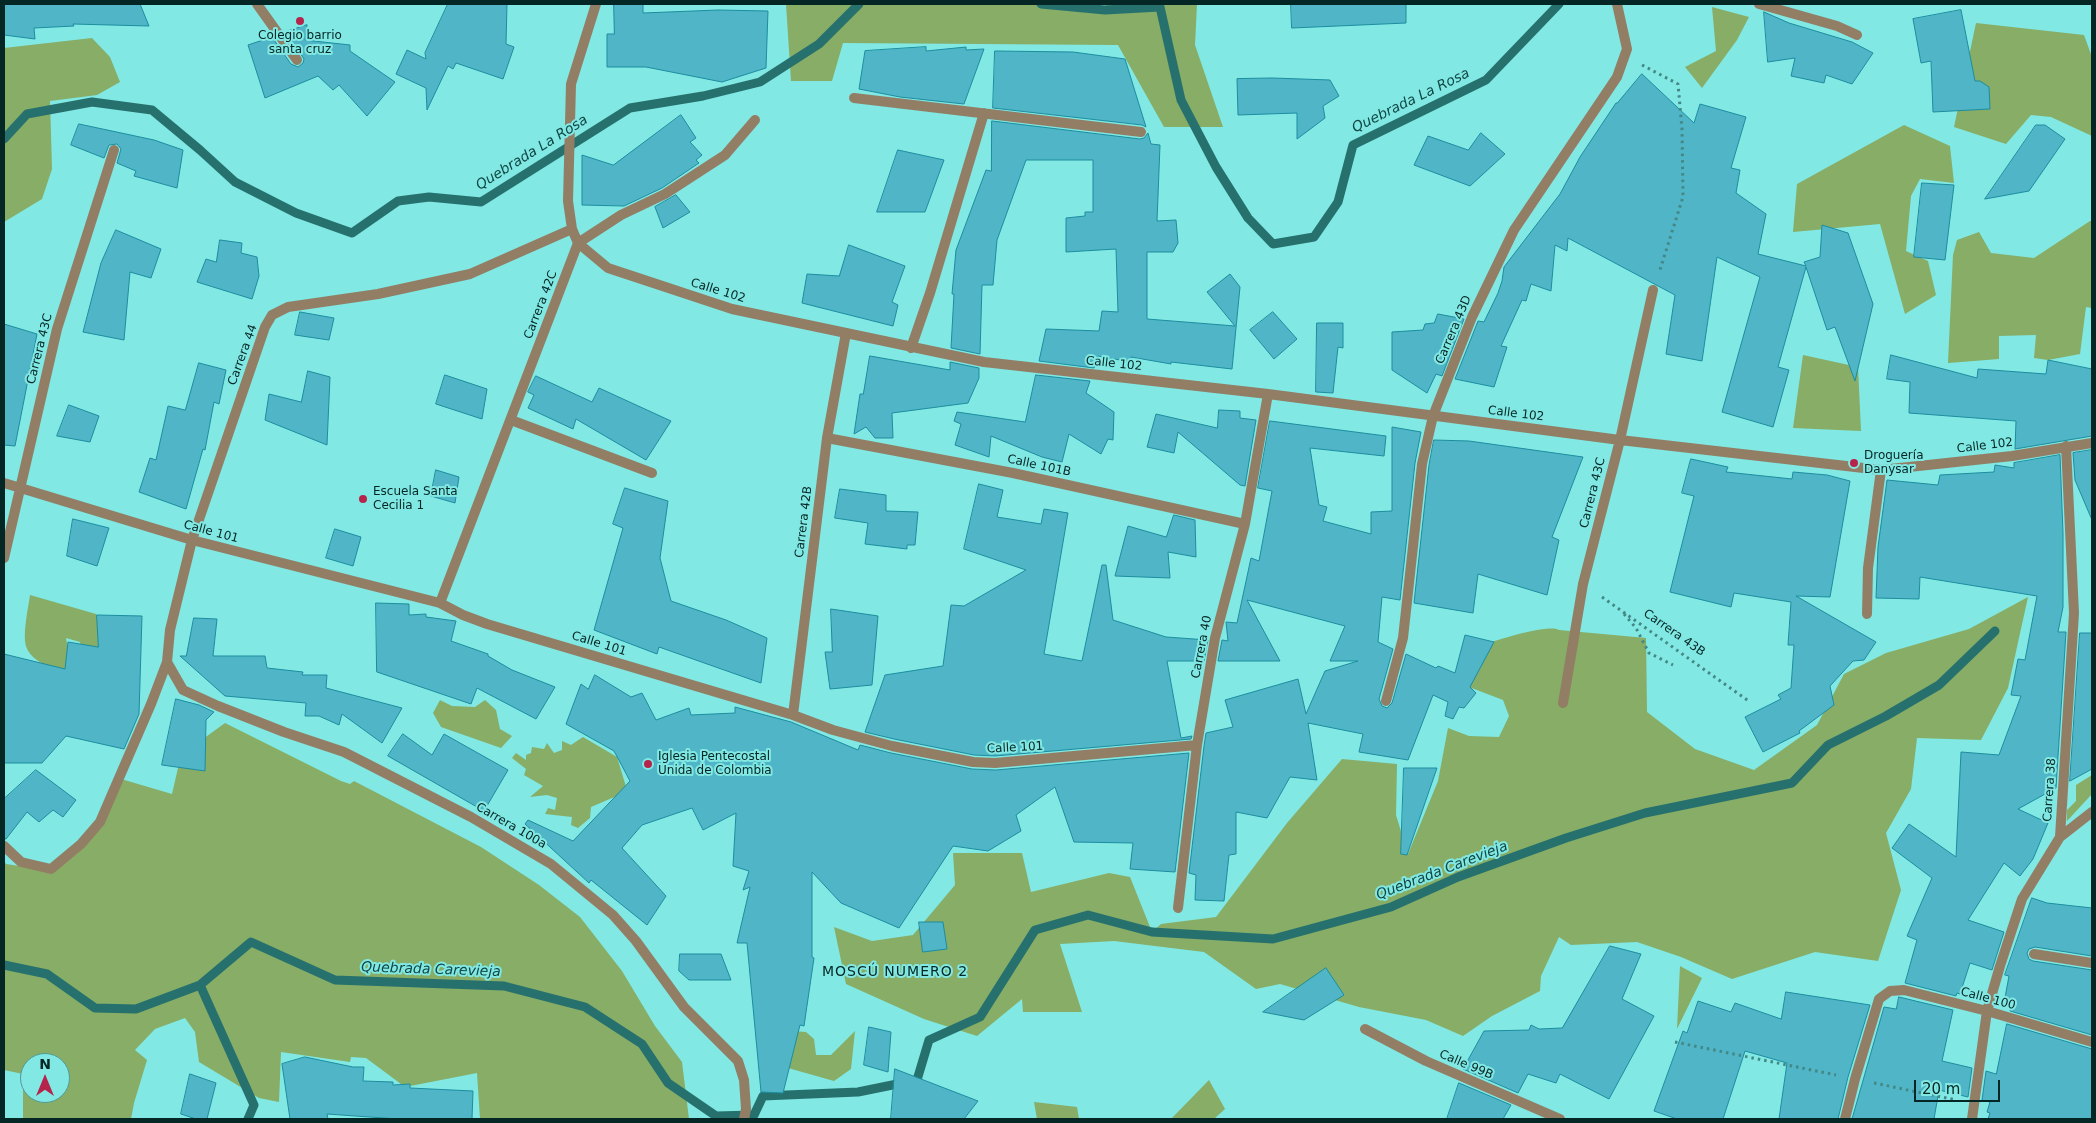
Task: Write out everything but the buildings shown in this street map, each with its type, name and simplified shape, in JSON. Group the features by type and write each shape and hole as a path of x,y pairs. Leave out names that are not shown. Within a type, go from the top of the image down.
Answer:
{"street":[{"path":"257,4 297,60"},
{"path":"596,4 572,84 568,201 572,229 578,243 621,215 665,194 725,155 755,120"},
{"name":"Carrera 43D","path":"1386,701 1403,638 1422,464 1433,416 1472,317 1514,230 1617,77 1625,56 1625,40 1617,4"},
{"path":"1759,4 1837,26 1857,35"},
{"path":"854,98 1141,132"},
{"path":"911,348 984,113"},
{"name":"Carrera 43C","path":"4,558 57,329 114,150"},
{"name":"Carrera 44","path":"4,846 21,862 52,868 81,844 100,822 167,662 170,630 192,540 265,327 272,315 288,307 378,294 470,274 572,229"},
{"name":"Calle 102","path":"578,243 608,268 732,309 984,362 1268,394 1620,440 1881,470 2012,456 2092,443"},
{"name":"Carrera 42C","path":"440,603 578,243"},
{"name":"Carrera 43C","path":"1562,703 1583,584 1620,440 1653,290"},
{"name":"Carrera 42B","path":"793,715 827,438 846,333"},
{"name":"Carrera 40","path":"1178,908 1198,745 1215,638 1245,524 1268,394"},
{"path":"511,420 652,473"},
{"name":"Calle 101B","path":"827,438 1013,473 1245,524"},
{"name":"Carrera 38","path":"1972,1119 1987,1011 2022,899 2060,838 2074,613 2066,446"},
{"path":"1867,614 1868,568 1881,470"},
{"name":"Calle 101","path":"4,483 192,540 440,603 463,616 487,624 793,715 833,730 892,746 974,762 995,763 1198,745"},
{"name":"Carrera 100a","path":"167,662 183,690 284,732 344,752 471,817 551,864 613,915 636,942 684,1007 738,1061 744,1080 745,1114"},
{"path":"2060,838 2092,812"},
{"path":"2034,954 2092,963"},
{"name":"Calle 100","path":"1855,1079 1879,999 1890,991 1904,990 1987,1011 2092,1042"},
{"name":"Calle 99B","path":"1365,1029 1426,1061 1560,1119"},
{"path":"1845,1119 1855,1079"}],"path":[{"path":"1625,56 1678,84 1682,129 1683,198 1653,290"},
{"path":"1583,584 1620,610 1636,628 1649,653 1673,665"},
{"name":"Carrera 43B","path":"1583,584 1750,702"},
{"path":"1675,1042 1974,1104"}],"green space":[{"path":"786,4 1096,4 1105,9 1106,4 1197,4 1195,45 1223,127 1164,127 1118,45 843,43 832,81 791,81"},
{"path":"1712,7 1749,17 1737,40 1702,88 1685,67 1716,51"},
{"path":"1976,23 2084,35 2092,57 2092,136 2051,117 2031,115 2006,144 1954,127"},
{"path":"92,38 110,57 120,82 97,95 50,101 52,169 42,199 4,222 4,48"},
{"path":"1904,125 1950,146 1954,183 1920,179 1911,196 1906,251 1928,261 1936,295 1905,314 1880,224 1793,232 1797,184"},
{"path":"2092,221 2092,308 2086,307 2080,354 2048,360 2034,358 2036,335 1999,336 1999,359 1948,363 1953,255 1957,240 1979,232 1991,253 2034,258"},
{"path":"1803,355 1858,367 1861,431 1793,428"},
{"path":"30,595 96,614 105,642 86,666 80,642 66,638 71,663 91,680 51,668 33,657 25,641"},
{"path":"2028,597 2008,688 1981,740 1917,738 1911,789 1886,833 1901,890 1878,961 1815,952 1732,979 1681,957 1637,942 1571,945 1559,937 1541,976 1540,991 1492,1016 1463,1036 1426,1020 1359,1007 1280,984 1256,989 1204,952 1114,941 1060,944 1082,1012 1023,1012 1022,999 977,1036 924,1019 846,984 834,927 872,941 913,935 955,885 953,853 1022,853 1031,892 1109,873 1130,877 1152,932 1161,924 1216,917 1287,823 1342,759 1397,764 1396,815 1408,854 1438,781 1448,728 1469,736 1499,737 1509,716 1503,700 1469,687 1473,648 1517,634 1542,629 1646,638 1647,712 1695,749 1754,770 1817,725 1844,674 1886,653 1969,629"},
{"path":"440,700 452,706 475,707 485,700 496,710 500,729 512,736 501,748 441,727 433,713"},
{"path":"225,723 341,781 350,784 354,781 481,847 539,885 580,917 622,971 655,1026 682,1062 689,1119 480,1119 477,1073 405,1087 366,1058 351,1057 350,1062 281,1052 279,1102 259,1098 199,1062 195,1032 185,1018 155,1029 135,1050 147,1060 131,1119 23,1119 23,1103 70,1103 70,1053 20,1053 20,1073 4,1070 4,861 6,864 53,871 101,828 121,779 172,794 181,755"},
{"path":"583,737 617,757 627,790 591,807 590,818 578,828 571,825 572,817 545,814 548,808 555,810 557,798 547,795 530,797 543,786 524,775 526,769 512,758 516,753 526,760 526,755 531,753 532,747 544,749 547,743 554,753 562,750 562,741 571,745"},
{"path":"2092,775 2092,794 2067,821 2067,810 2076,801 2076,785"},
{"path":"1680,966 1702,978 1677,1029"},
{"path":"793,1031 806,1032 814,1039 816,1055 831,1055 855,1031 851,1069 834,1081 788,1068"},
{"path":"1209,1080 1225,1109 1214,1119 1171,1119"},
{"path":"1034,1102 1077,1107 1079,1119 1037,1119"}],"waterway":[{"name":"Quebrada La Rosa","path":"4,139 27,114 92,102 152,110 235,182 296,213 352,233 398,201 429,197 481,202 630,108 703,96 760,82 819,44 859,4"},
{"name":"Quebrada La Rosa","path":"1041,4 1105,10 1160,7 1181,100 1216,167 1248,218 1273,244 1314,237 1338,202 1353,145 1486,80 1559,4"},
{"name":"Quebrada Carevieja","path":"4,965 47,974 95,1008 136,1009 200,985 251,942 335,980 504,986 585,1007 642,1044 668,1083 716,1116 754,1115 763,1096 858,1092 917,1080 929,1040 980,1017 1035,930 1088,915 1152,932 1273,939 1391,907 1458,877 1566,838 1645,813 1792,783 1828,745 1886,716 1939,685 1995,631"},
{"path":"200,985 254,1105 248,1119"}],"place":[{"name":"Colegio barrio santa cruz","path":"300,21"},
{"name":"Droguería Danysar","path":"1854,463"},
{"name":"Escuela Santa Cecilia 1","path":"363,499"},
{"name":"Iglesia Pentecostal Unida de Colombia","path":"648,764"}],"district":[{"name":"MOSCÚ NUMERO 2","path":"895,972"}]}
